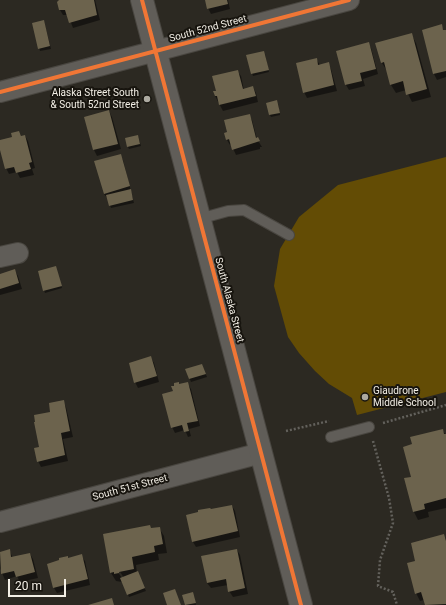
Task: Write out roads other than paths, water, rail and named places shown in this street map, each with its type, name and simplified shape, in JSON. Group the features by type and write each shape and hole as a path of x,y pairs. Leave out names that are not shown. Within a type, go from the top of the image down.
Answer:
{"street":[{"name":"South Alaska Street","path":"142,0 300,605"},
{"name":"South 52nd Street","path":"0,92 350,0"},
{"name":"South 51st Street","path":"0,522 261,453"}],"lane":[{"path":"199,219 228,211 244,210 289,235"},
{"path":"331,437 369,427"}],"place":[{"name":"Alaska Street South & South 52nd Street","path":"147,99"},
{"name":"Giaudrone Middle School","path":"365,397"}]}
